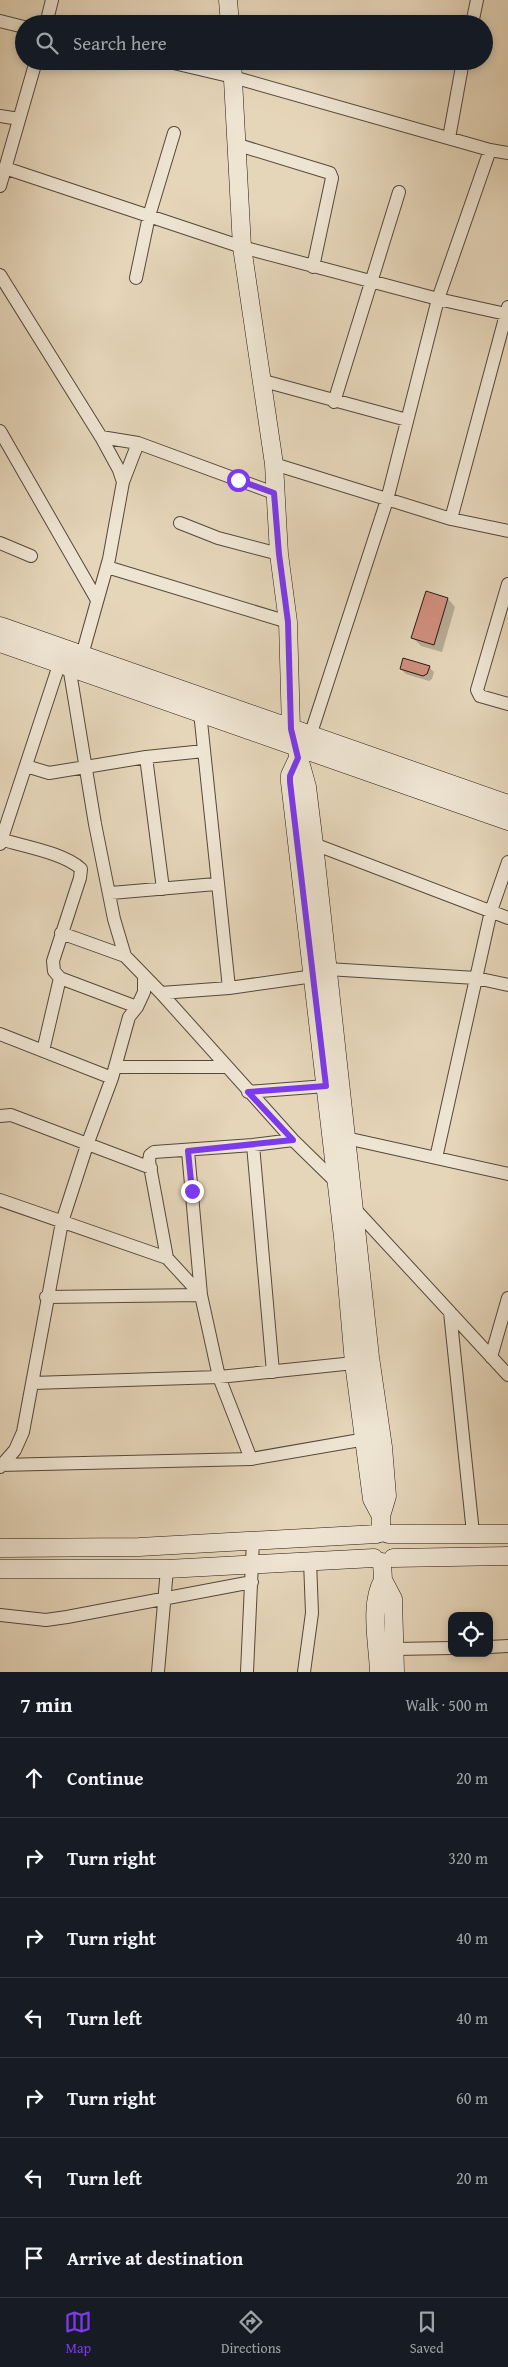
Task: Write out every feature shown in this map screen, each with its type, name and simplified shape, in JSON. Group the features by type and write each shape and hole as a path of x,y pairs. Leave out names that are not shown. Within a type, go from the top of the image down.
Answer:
{"street":[{"path":"48,15 52,0"},
{"path":"228,0 229,15"},
{"path":"474,15 477,0"},
{"path":"0,21 15,25"},
{"path":"0,186 33,70"},
{"path":"233,70 235,144 242,247 260,380 274,464 274,493 279,554 288,622 294,744 290,782 346,1138 387,1496 382,1529 368,1545 383,1559"},
{"path":"236,70 449,138 490,150 508,153"},
{"path":"449,138 461,70"},
{"path":"0,116 19,119"},
{"path":"136,278 150,216 174,133"},
{"path":"235,144 330,173 332,178 313,267"},
{"path":"0,626 65,661 82,655 294,744 310,736 387,500 438,299 490,150"},
{"path":"6,168 242,247 438,299 507,311 451,519"},
{"path":"334,402 370,280 399,192"},
{"path":"0,276 101,437 119,470 123,482"},
{"path":"260,380 334,402 407,420"},
{"path":"101,437 138,442 274,493"},
{"path":"2,438 97,600"},
{"path":"82,655 107,567 123,482 138,442"},
{"path":"274,464 451,519 508,531"},
{"path":"180,523 218,538 279,554"},
{"path":"0,543 31,556"},
{"path":"107,567 288,622"},
{"path":"508,584 477,690 480,696 508,704"},
{"path":"0,643 65,661 200,712 508,821"},
{"path":"65,661 84,766 111,893 114,919 125,956 144,978 161,993 248,1092 293,1140 335,1180 354,1209 508,1375"},
{"path":"65,661 0,841 60,858 76,864 81,869 80,878 53,961 54,971 60,978 137,1007"},
{"path":"200,712 216,884 229,988"},
{"path":"310,736 508,804"},
{"path":"294,744 307,787 314,844 326,1086 335,1180 343,1237 354,1363 366,1439 372,1499 382,1529 397,1544 383,1559 383,1580 393,1599 395,1672"},
{"path":"26,766 49,773 146,757 204,751"},
{"path":"146,757 163,888"},
{"path":"314,844 508,918"},
{"path":"436,1158 491,911 508,862"},
{"path":"111,893 216,884"},
{"path":"61,933 125,956"},
{"path":"161,993 229,988 321,973 476,978 508,985"},
{"path":"43,1051 60,978"},
{"path":"0,1466 20,1442 33,1383 46,1297 62,1222 87,1145 114,1072 129,1017 137,1007 144,992 144,978"},
{"path":"0,1034 43,1051 114,1072 225,1067"},
{"path":"248,1092 326,1086"},
{"path":"0,1116 11,1115 151,1168"},
{"path":"346,1138 508,1174"},
{"path":"166,1258 149,1161 150,1155 154,1152 188,1151 293,1140"},
{"path":"253,1145 273,1372"},
{"path":"188,1151 201,1295 219,1377 251,1459"},
{"path":"0,1200 166,1258 201,1295"},
{"path":"46,1297 201,1295"},
{"path":"491,1357 508,1298"},
{"path":"450,1312 473,1533"},
{"path":"33,1383 219,1377 354,1363"},
{"path":"0,1466 251,1459 366,1439"},
{"path":"0,1548 139,1547 382,1529 508,1534"},
{"path":"247,1672 253,1540"},
{"path":"0,1568 168,1569 310,1561 508,1556"},
{"path":"304,1672 312,1613 310,1561"},
{"path":"158,1672 168,1569"},
{"path":"379,1672 376,1601 378,1589 383,1580"},
{"path":"0,1615 46,1620 165,1600 252,1582"},
{"path":"493,1647 508,1646"},
{"path":"395,1649 448,1648"}],"building":[{"path":"426,591 448,598 434,645 411,638"},
{"path":"403,658 430,666 427,674 423,676 400,669"}],"route":[{"path":"192,1191 188,1151 293,1140 248,1092 326,1086 290,782 290,776 298,758 291,729 288,622 279,554 274,493 238,480"}]}
